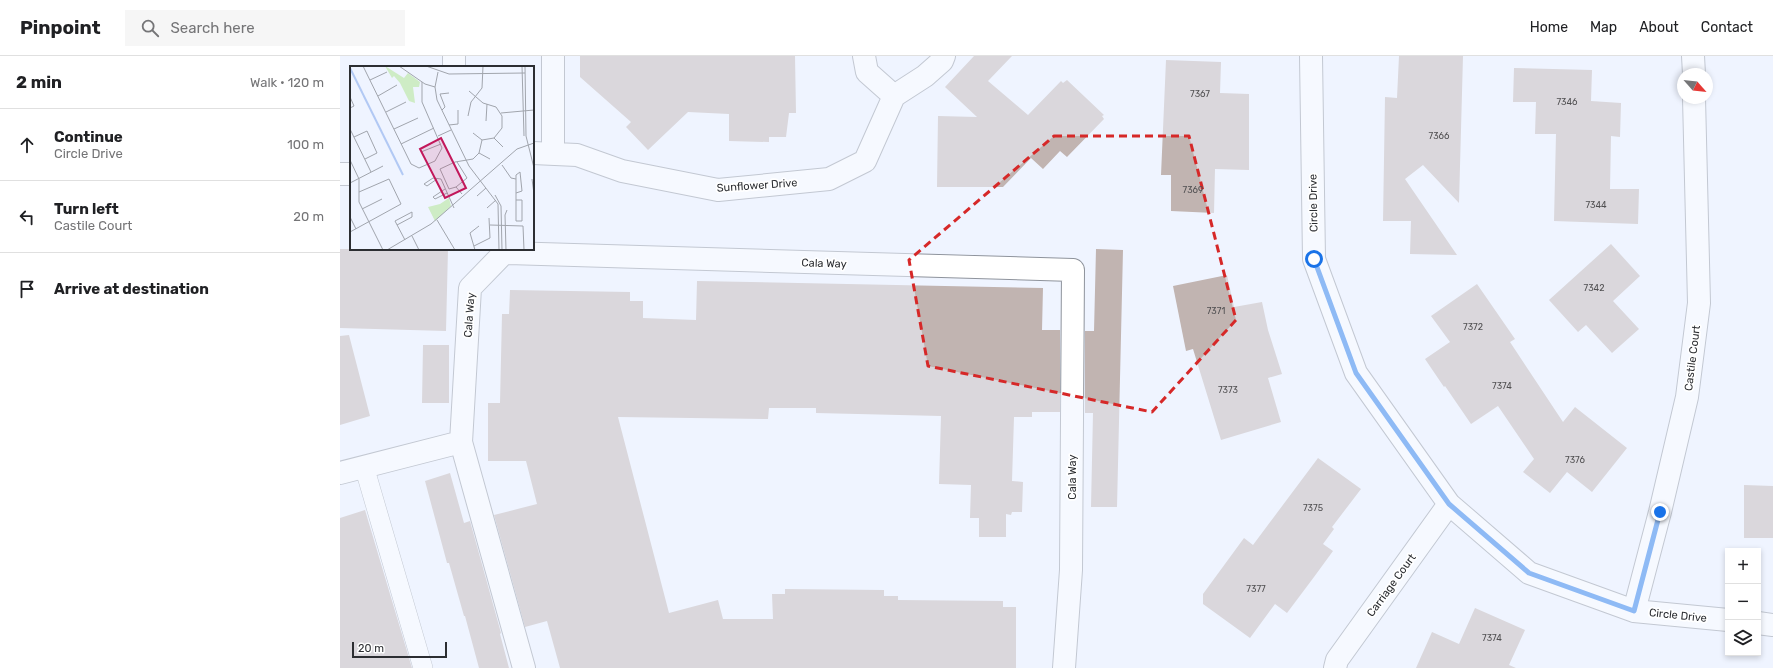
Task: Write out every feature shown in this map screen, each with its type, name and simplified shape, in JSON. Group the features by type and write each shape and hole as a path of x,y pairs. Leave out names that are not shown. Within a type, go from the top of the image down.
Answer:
{"street":[{"name":"Sunflower Drive","path":"553,56 543,154 577,155 622,171 718,190 829,179 865,161 894,96"},
{"path":"864,56 867,72 894,96 925,76 942,61 944,56"},
{"name":"Circle Drive","path":"1311,56 1314,259 1356,373 1449,504 1529,573 1634,611 1725,620"},
{"path":"1694,56 1694,68"},
{"name":"Castile Court","path":"1634,611 1660,512 1687,397 1699,303 1694,104"},
{"name":"Cala Way","path":"460,442 470,288 504,253 1073,270 1072,570 1064,668"},
{"path":"340,473 460,442 524,668"},
{"name":"Carriage Court","path":"1335,668 1337,660 1449,504"},
{"path":"1761,623 1773,625"}],"lane":[{"path":"364,466 422,668"}],"highlighted area":[{"path":"1054,136 1189,136 1236,320 1152,412 928,366 909,260"}],"building":[{"path":"580,56 795,56 796,113 789,113 786,137 769,137 769,142 729,141 729,114 688,112 648,150 626,127 631,122 580,77"},
{"path":"974,56 1012,56 988,81 1028,115 1061,81 1063,83 1067,80 1104,115 1102,116 1104,119 1067,157 1060,151 1043,169 1031,158 1003,187 937,187 938,116 977,117 945,87"},
{"path":"1399,56 1463,56 1459,203 1423,165 1405,179 1457,255 1410,254 1411,221 1383,221 1385,97 1397,98"},
{"path":"1166,60 1221,62 1220,93 1249,94 1249,170 1215,169 1214,213 1171,211 1171,175 1161,175"},
{"path":"1514,68 1592,70 1591,101 1621,103 1620,137 1611,136 1610,189 1639,189 1638,224 1554,221 1556,134 1535,134 1536,102 1513,102"},
{"path":"1611,244 1640,276 1613,301 1639,329 1612,353 1586,325 1578,332 1549,300"},
{"path":"340,249 448,250 446,331 340,328"},
{"path":"1096,249 1123,250 1117,507 1091,507 1093,413 1085,413 1085,331 1094,331"},
{"path":"1227,275 1234,307 1262,302 1268,330 1282,374 1268,378 1281,422 1221,440 1193,349 1186,351 1173,286"},
{"path":"697,281 1043,288 1042,330 1060,330 1060,412 1032,412 1032,417 1014,417 1012,481 1023,482 1022,512 1012,512 1011,515 1006,514 1006,537 979,537 979,518 970,518 971,485 939,484 941,416 816,413 816,408 769,408 768,419 618,417 669,613 718,600 723,619 773,619 772,594 785,594 785,589 884,590 884,596 898,596 898,600 1003,601 1003,607 1016,607 1016,668 560,668 547,621 525,627 494,515 537,504 526,461 488,461 488,403 500,403 502,314 509,314 510,290 630,292 630,301 643,301 643,318 696,320"},
{"path":"1477,284 1515,339 1510,342 1563,422 1575,407 1627,448 1592,492 1567,472 1550,493 1523,472 1534,459 1498,406 1471,424 1425,359 1450,342 1431,316"},
{"path":"349,335 370,416 340,425 340,336"},
{"path":"423,345 449,345 449,403 422,403"},
{"path":"1318,458 1361,489 1332,527 1334,529 1323,544 1333,551 1314,577 1287,613 1275,604 1250,638 1203,604 1203,594 1244,538 1253,545"},
{"path":"450,473 464,523 470,521 501,633 509,668 479,668 449,563 447,563 425,481"},
{"path":"1744,485 1773,486 1773,538 1744,538"},
{"path":"365,510 412,668 340,668 340,518"},
{"path":"1475,608 1525,630 1509,665 1516,668 1416,668 1432,632 1459,644"}],"route":[{"path":"1314,259 1356,373 1449,504 1529,573 1634,611 1660,512"}]}
